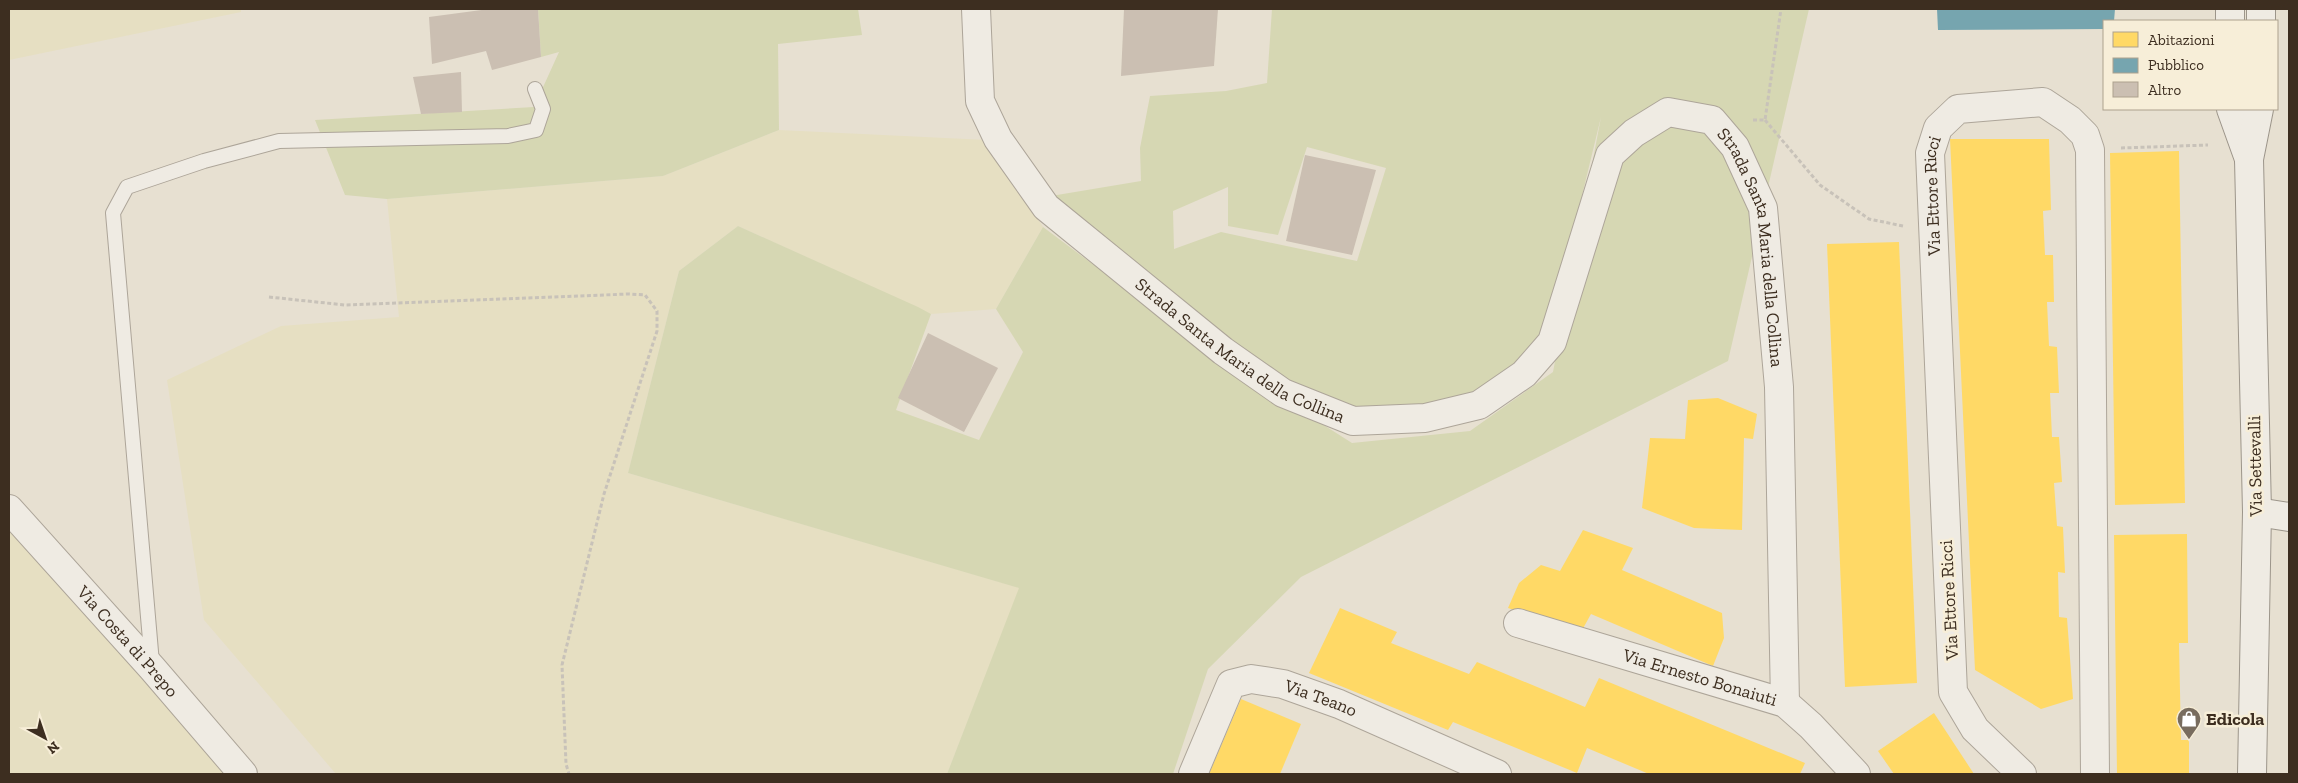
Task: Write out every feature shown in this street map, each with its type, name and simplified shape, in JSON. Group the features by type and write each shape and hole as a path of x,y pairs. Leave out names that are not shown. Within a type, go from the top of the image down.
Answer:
{"street":[{"name":"Strada Santa Maria della Collina","path":"976,9 980,101 998,139 1046,207 1223,351 1283,393 1353,421 1425,418 1479,405 1524,374 1552,342 1610,155 1634,134 1668,112 1712,120 1735,147 1763,208 1779,387 1785,703"},
{"name":"Via Ettore Ricci","path":"2022,774 1975,729 1953,692 1930,153 1938,128 1958,109 2043,102 2070,120 2085,135 2090,150 2095,762"},
{"name":"Via Settevalli","path":"2231,110 2249,158"},
{"name":"Via Settevalli","path":"2252,774 2256,512 2249,158 2259,110"},
{"name":"Via Costa di Prepo","path":"9,510 152,668 243,774"},
{"path":"2256,512 2289,517"},
{"name":"Via Ernesto Bonaiuti","path":"1518,623 1785,703 1856,774"},
{"name":"Via Teano","path":"1193,774 1231,684 1251,679 1284,684 1339,704 1496,774"}],"lane":[{"path":"152,668 113,213 127,187 204,160 279,141 508,136 536,130 543,109 535,89"}],"path":[{"path":"1781,9 1766,120 1820,185 1869,219 1933,232"},
{"path":"1712,120 1766,120"},
{"path":"2090,150 2208,146"},
{"path":"269,297 345,305 629,294 645,295 657,311 657,332 604,494 562,665 566,764 569,774"}],"shaded area":[{"path":"9,9 241,9 241,12 9,60"},
{"path":"779,130 987,140 1043,227 996,309 931,314 738,226 679,271 628,473 1020,588 947,774 336,774 204,620 167,380 281,326 399,317 387,199 663,176"},
{"path":"9,512 242,774 9,774"}],"green space":[{"path":"538,9 858,9 862,35 778,44 779,130 663,176 387,199 345,195 315,120 534,107 559,52 541,57"},
{"path":"1272,9 1809,9 1728,361 1301,577 1208,669 1173,774 947,774 1019,588 628,473 679,271 738,226 931,314 896,410 979,440 1023,352 996,309 1043,227 1221,360 1352,443 1470,431 1553,372 1601,117 1571,241 1546,330 1479,405 1353,421 1283,393 1051,196 1141,181 1140,148 1150,96 1226,91 1267,83","holes":["1307,147 1386,168 1357,261 1221,232 1174,249 1173,211 1228,187 1228,226 1278,235"]}],"building: Abitazioni":[{"path":"1950,139 2049,139 2051,210 2043,211 2045,255 2053,255 2054,302 2047,302 2049,346 2057,347 2059,393 2050,393 2052,437 2059,437 2062,482 2054,483 2057,526 2063,527 2065,573 2058,572 2059,617 2067,618 2073,699 2041,709 1975,670"},
{"path":"2179,151 2185,503 2115,505 2110,153"},
{"path":"1899,242 1917,683 1845,687 1827,244"},
{"path":"1718,398 1757,414 1753,439 1744,438 1742,530 1694,528 1642,508 1650,438 1685,439 1688,400"},
{"path":"1583,530 1633,548 1622,570 1722,613 1724,638 1713,666 1591,614 1581,632 1508,608 1519,583 1541,565 1560,571"},
{"path":"2187,534 2188,643 2179,643 2181,740 2189,740 2189,774 2117,774 2114,535"},
{"path":"1340,608 1397,632 1391,643 1469,674 1477,662 1585,707 1599,678 1805,763 1800,774 1649,774 1587,748 1577,773 1453,722 1448,730 1309,673"},
{"path":"1241,699 1301,724 1280,774 1209,774"},
{"path":"1934,713 1974,774 1894,774 1878,751"}],"building: Pubblico":[{"path":"1937,9 2115,9 2114,20 2103,20 2103,29 1938,30"}],"building: Altro":[{"path":"489,9 538,9 541,57 492,70 486,51 432,64 429,17"},
{"path":"1124,9 1218,9 1214,66 1121,76"},
{"path":"461,72 462,112 421,114 413,77"},
{"path":"1305,155 1376,170 1352,255 1286,241"},
{"path":"928,333 998,368 964,432 898,398"}],"place":[{"name":"Edicola","path":"2189,740"}]}
